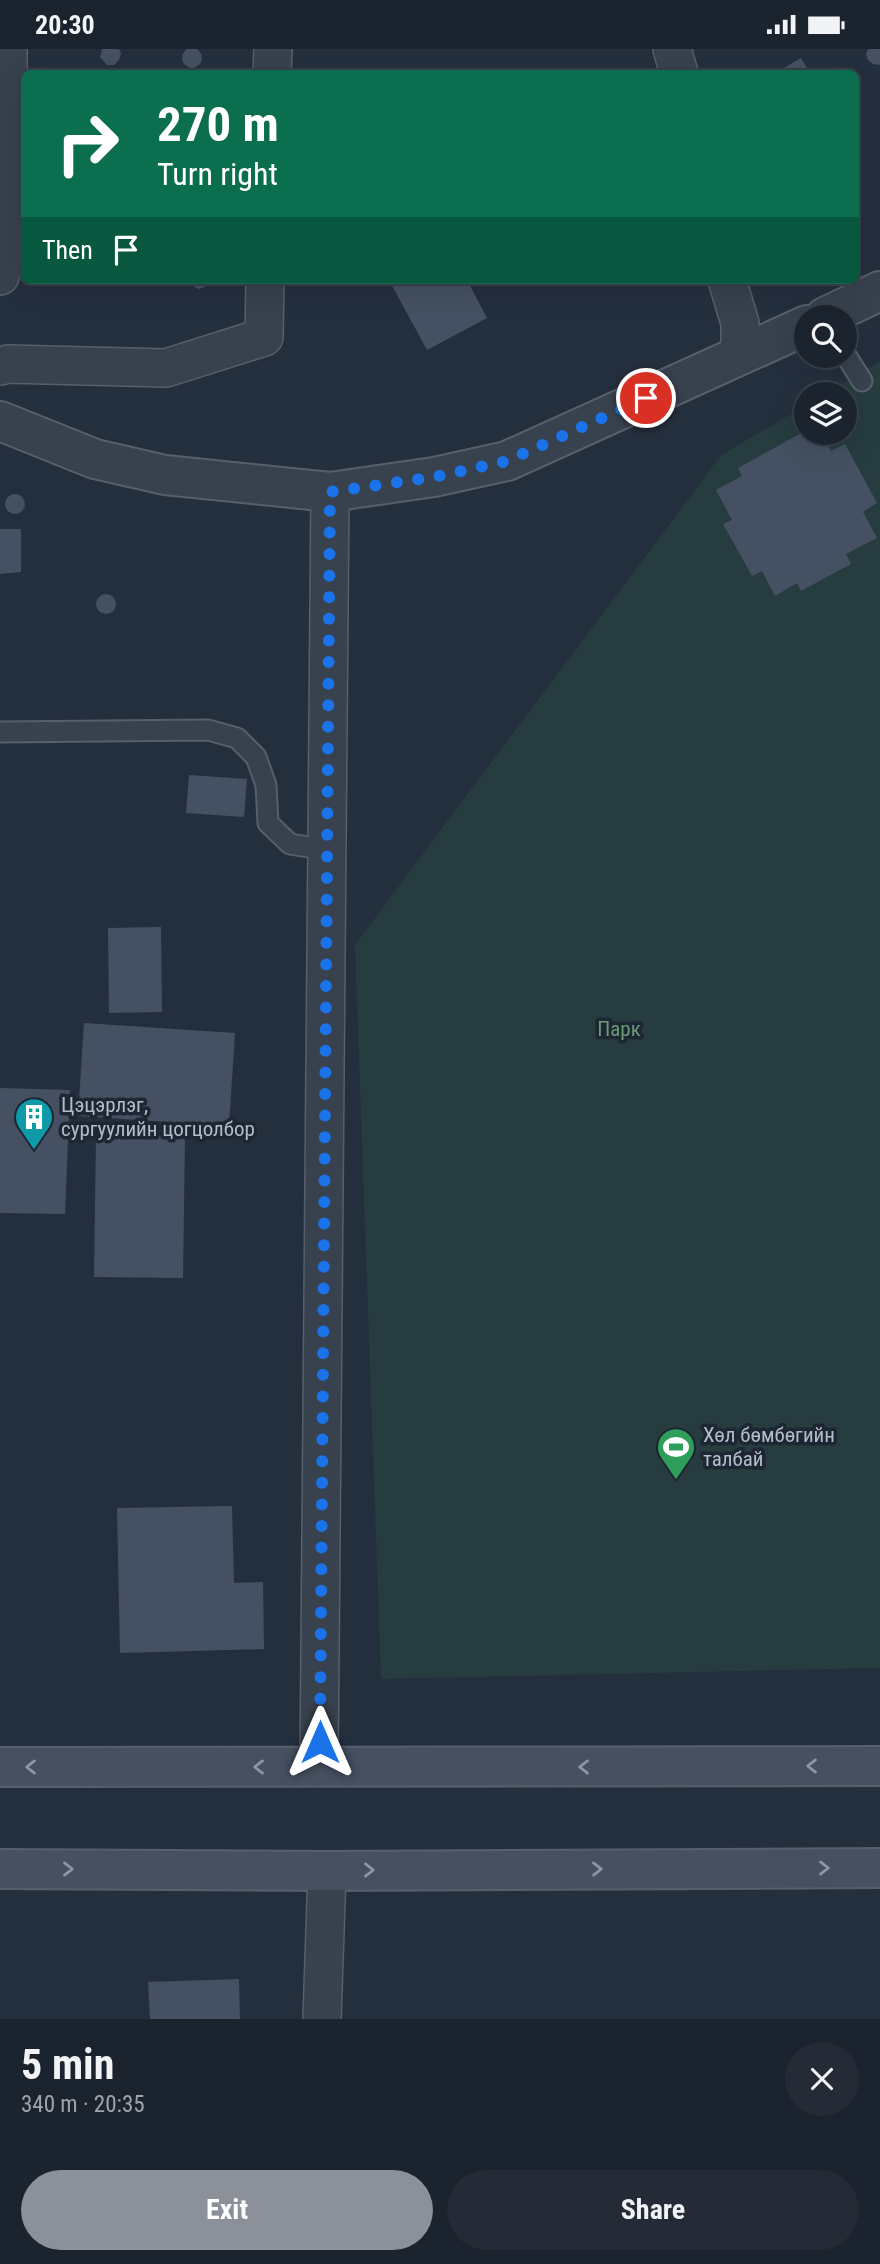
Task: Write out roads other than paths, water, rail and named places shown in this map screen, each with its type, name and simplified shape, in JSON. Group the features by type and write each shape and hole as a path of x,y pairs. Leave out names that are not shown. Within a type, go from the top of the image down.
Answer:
{"main road":[{"path":"0,1767 880,1766"},
{"path":"0,1869 327,1871 880,1868"}],"street":[{"path":"0,276 9,224 9,49"},
{"path":"272,70 273,49"},
{"path":"672,49 678,70"},
{"path":"0,366 166,368 264,337 265,284"},
{"path":"728,284 740,323 740,356"},
{"path":"850,305 880,291"},
{"path":"0,421 95,459 165,475 330,492 434,477 507,461 794,331"},
{"path":"319,1767 330,492"},
{"path":"322,2019 327,1871"}],"lane":[{"path":"854,368 862,381"},
{"path":"0,731 208,730 237,738 256,757 267,785 268,823 290,844 327,849"}],"place":[{"name":"Цэцэрлэг, сургуулийн цогцолбор","path":"34,1151"},
{"name":"Хөл бөмбөгийн талбай","path":"676,1481"}],"park label":[{"name":"Парк","path":"619,1029"}]}
